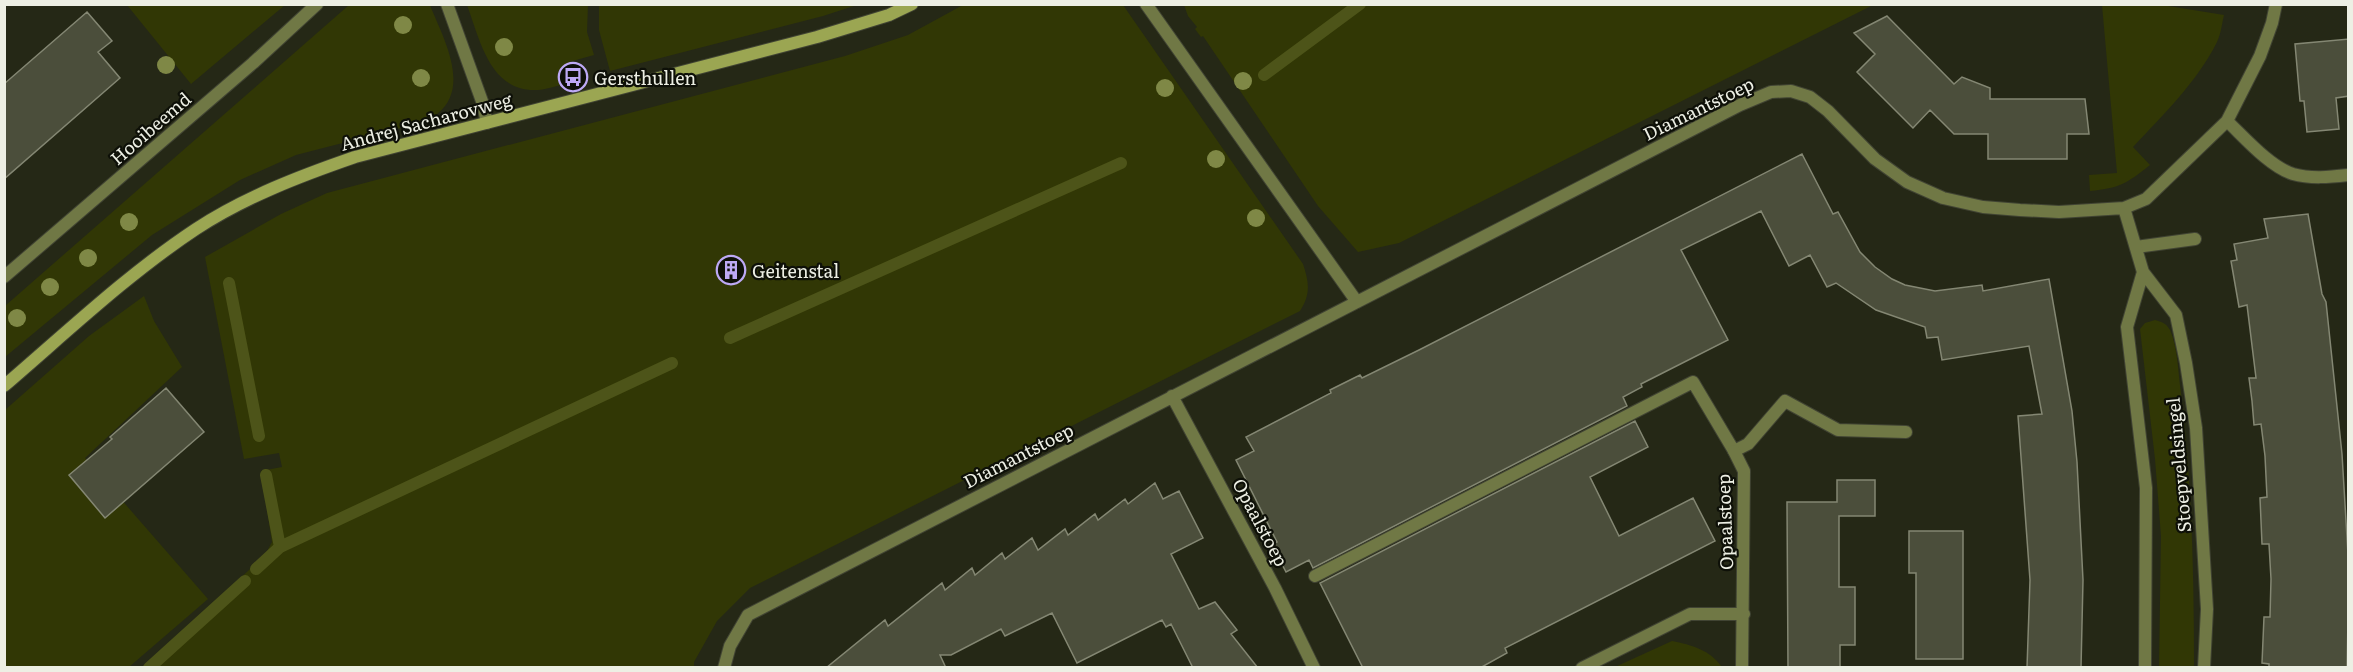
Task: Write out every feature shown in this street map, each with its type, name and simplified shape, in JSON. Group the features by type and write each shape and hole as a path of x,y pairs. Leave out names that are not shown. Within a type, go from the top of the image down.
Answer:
{"street":[{"name":"Hooibeemd","path":"4,277 253,63 317,4"},
{"path":"447,4 483,104 487,123"},
{"name":"Andrej Sacharovweg","path":"4,386 132,277 196,229 236,206 308,173 355,157 817,37 889,15 912,4"},
{"path":"1146,4 1357,302"},
{"path":"2124,208 2146,199 2227,121 2260,56 2276,4"},
{"name":"Diamantstoep","path":"724,668 730,646 748,615 1740,105 1771,92 1791,91 1810,97 1828,111 1875,159 1907,182 1943,198 1983,207 2020,210 2059,212 2124,208"},
{"path":"2227,121 2265,157 2291,174 2320,178 2349,175"},
{"name":"Stoepveldsingel","path":"2124,208 2143,272 2176,315 2188,374 2196,428 2207,609 2204,668"},
{"path":"2136,247 2195,239"},
{"name":"Stoepveldsingel","path":"2143,272 2127,327 2146,488 2145,668"},
{"path":"1315,576 1693,382 1734,451"},
{"name":"Opaalstoep","path":"1172,396 1275,588 1314,668"},
{"name":"Opaalstoep","path":"1742,668 1744,471 1734,451 1748,444 1785,401 1838,430 1906,432"},
{"path":"1582,668 1690,614 1744,614"}],"green space":[{"path":"599,4 857,5 823,16 610,71 599,30"},
{"path":"1184,4 1873,5 1399,243 1358,252 1318,206 1203,36 1201,37 1195,29 1197,27 1188,16"},
{"path":"127,5 285,5 191,84"},
{"path":"349,5 430,5 447,46 453,76 452,90 447,103 437,114 420,123 296,155 240,180 152,235 5,357 5,306"},
{"path":"467,5 588,5 587,32 594,55 569,62 574,81 552,88 522,89 508,83 489,62"},
{"path":"963,5 1123,5 1303,264 1308,288 1300,311 750,588 717,621 694,662 694,667 145,667 265,555 272,542 261,471 282,467 279,453 244,459 205,257 281,214 327,193 845,56 908,35"},
{"path":"2102,5 2162,5 2224,15 2218,39 2200,71 2179,98 2133,147 2150,165 2122,184 2090,191 2089,175 2117,173"},
{"path":"144,296 154,321 182,367 85,458 208,599 129,667 5,668 5,410 89,336"},
{"path":"2155,320 2167,326 2175,345 2185,427 2193,564 2194,667 2159,667 2161,536 2155,459 2140,329 2145,323"},
{"path":"1672,641 1700,649 1712,656 1722,667 1615,667"}],"building":[{"path":"87,12 112,41 98,52 120,78 4,179 4,84"},
{"path":"1887,16 1954,84 1962,77 1990,88 1990,99 2085,99 2089,134 2067,134 2067,159 1988,159 1988,134 1954,134 1930,110 1913,128 1857,72 1875,54 1854,33"},
{"path":"2349,39 2349,96 2336,98 2339,129 2307,132 2304,101 2300,101 2295,44"},
{"path":"1802,154 1833,214 1838,212 1860,252 1892,279 1905,285 1935,291 1982,285 1983,291 2049,279 2072,411 2077,462 2083,580 2081,668 2027,668 2030,580 2018,416 2042,414 2029,346 1942,360 1938,337 1927,338 1925,327 1876,310 1836,283 1827,287 1810,255 1789,266 1761,211 1681,250 1728,340 1641,384 1642,387 1623,397 1627,406 1313,568 1309,560 1286,572 1272,545 1277,542 1236,460 1254,451 1246,437 1331,393 1330,390 1360,375 1362,378 1419,350"},
{"path":"2308,214 2322,294 2326,302 2342,454 2349,571 2347,668 2269,668 2269,664 2262,663 2264,617 2270,617 2271,579 2269,544 2262,544 2260,498 2267,497 2265,456 2261,424 2254,425 2249,378 2256,378 2247,305 2239,307 2231,261 2237,260 2234,244 2268,238 2264,219"},
{"path":"166,388 204,432 105,518 69,475 112,439 110,437"},
{"path":"1635,421 1648,447 1590,477 1619,536 1693,498 1715,541 1505,648 1507,653 1480,668 1363,668 1320,583"},
{"path":"1837,480 1875,480 1875,516 1839,516 1839,587 1855,587 1855,645 1840,645 1840,668 1788,668 1787,502 1837,502"},
{"path":"1155,483 1163,499 1179,491 1203,538 1171,554 1199,609 1215,602 1237,630 1231,634 1258,668 1193,668 1171,624 1166,627 1162,620 1077,663 1052,613 1005,636 1001,629 951,655 940,655 946,668 826,668 885,620 888,626 942,583 945,590 972,568 975,575 1002,553 1005,559 1032,538 1038,550 1065,529 1068,535 1095,514 1098,520 1125,499 1128,504"},
{"path":"1909,531 1963,531 1963,659 1916,659 1916,573 1909,573"}],"waterway":[{"path":"1264,75 1360,4"},
{"path":"730,338 1121,163"},
{"path":"229,283 259,436"},
{"path":"256,569 280,547 672,363"},
{"path":"266,475 280,547"},
{"path":"149,668 245,581"}],"place":[{"name":"Gersthullen","path":"573,77"},
{"name":"Geitenstal","path":"731,270"}]}
